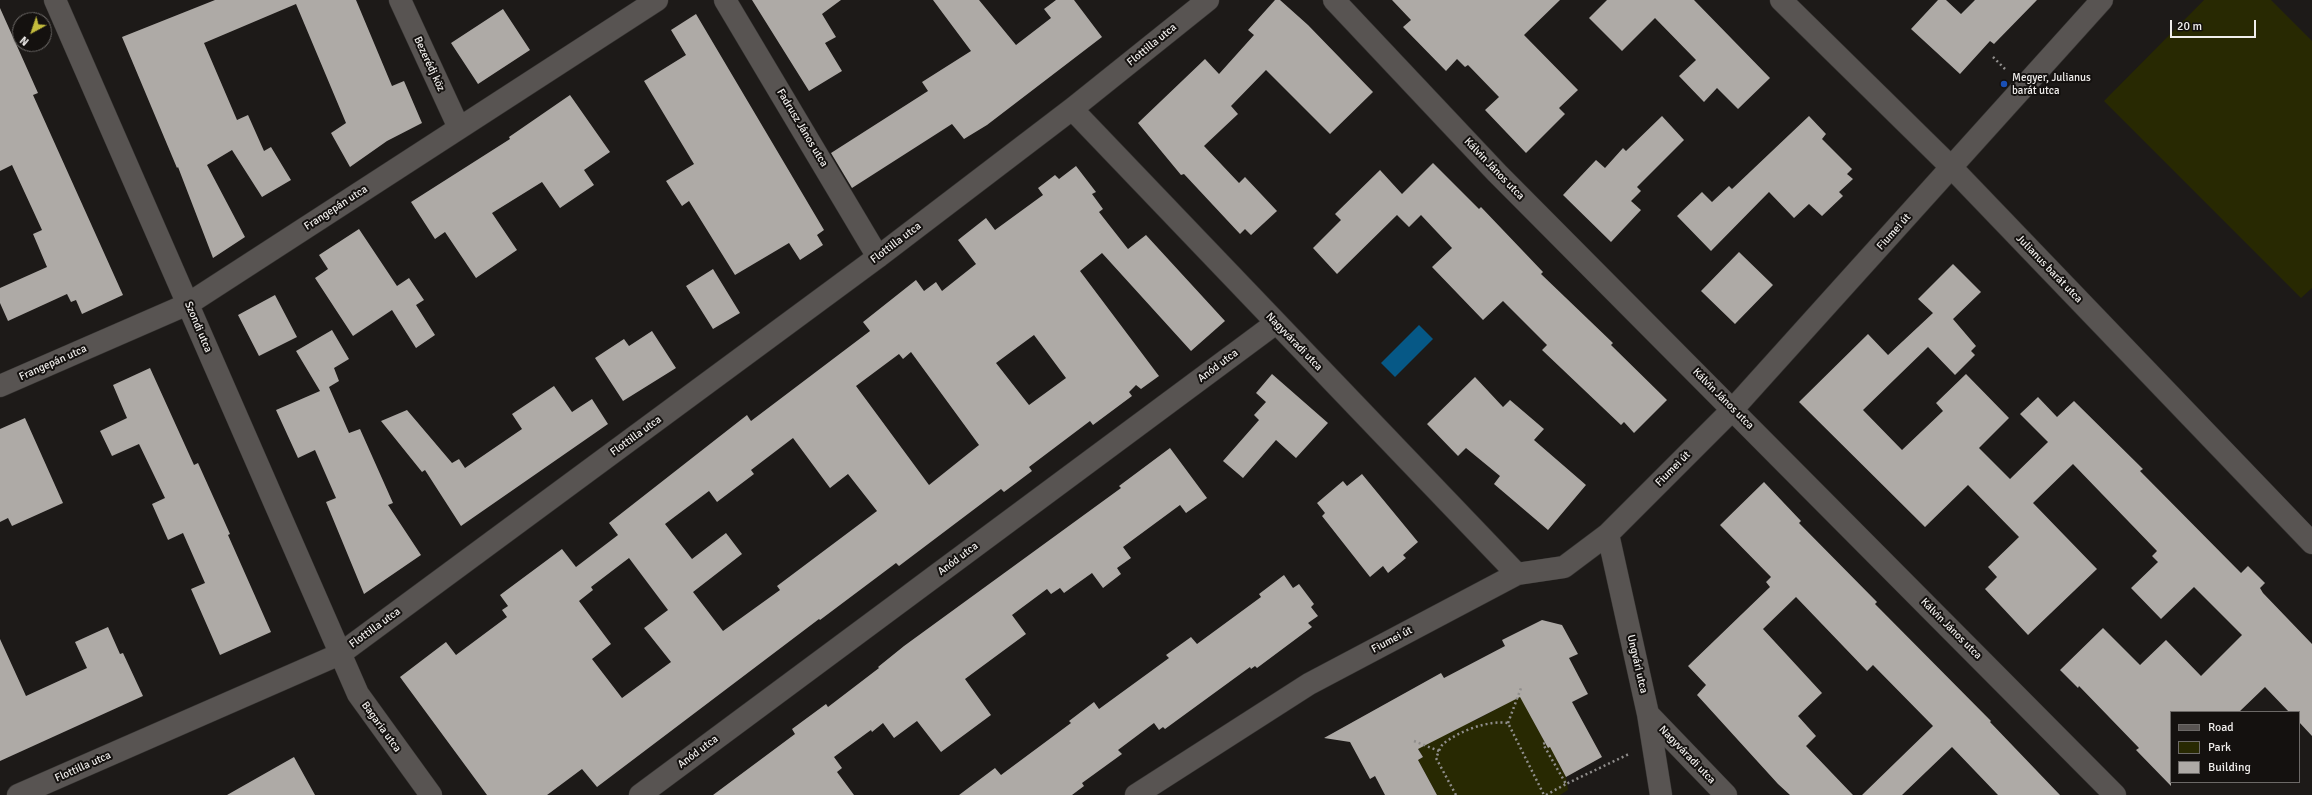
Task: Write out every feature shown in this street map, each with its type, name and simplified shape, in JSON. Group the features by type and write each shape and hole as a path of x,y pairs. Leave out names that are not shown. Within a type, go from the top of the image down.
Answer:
{"street":[{"name":"Szondi utca","path":"54,0 340,654"},
{"name":"Bezerédj köz","path":"400,0 459,128"},
{"name":"Frangepán utca","path":"0,386 188,304 657,0"},
{"name":"Fadrusz János utca","path":"725,0 878,257"},
{"name":"Flottilla utca","path":"18,795 340,654 878,257 1072,109 1208,0"},
{"name":"Kálvin János utca","path":"1334,0 1496,173 1733,409 2114,795"},
{"name":"Julianus barát utca","path":"1781,0 1952,168 2312,543"},
{"name":"Fiumei út","path":"1136,795 1310,684 1517,574 1564,567 1608,534 1733,409 2102,0"},
{"name":"Nagyváradi utca","path":"1072,109 1517,574"},
{"name":"Anód utca","path":"640,795 1276,323"},
{"name":"Ungvári utca","path":"1608,534 1648,714 1661,795"},
{"name":"Bagaria utca","path":"340,654 358,694 430,795"},
{"name":"Nagyváradi utca","path":"1648,714 1726,795"}],"path":[{"path":"1992,57 2007,70"},
{"path":"1521,688 1508,723 1545,795 1653,743"},
{"path":"1456,795 1436,758 1442,744 1476,726 1500,722 1508,723"},
{"path":"1414,741 1439,751"},
{"path":"1544,743 1543,744 1566,784"}],"green space":[{"path":"2204,0 2271,0 2312,41 2312,288 2301,298 2104,101"},
{"path":"1521,688 1533,720 1548,748 1555,744 1555,756 1566,777 1568,790 1560,795 1437,795 1418,760 1423,757 1414,741 1476,720 1504,705"}],"water":[{"path":"1419,325 1433,339 1395,377 1381,363"}],"building":[{"path":"215,0 356,0 392,86 404,81 422,123 387,141 350,167 331,133 346,123 296,4 204,43 237,120 248,115 264,151 271,147 291,180 262,197 232,150 207,165 245,237 213,258 178,167 177,168 122,37"},
{"path":"752,0 841,0 822,14 836,37 825,43 842,71 809,91"},
{"path":"933,0 979,0 1016,45 1051,18 1044,9 1056,0 1074,0 1102,37 987,125 964,139 952,124 852,188 831,153 928,91 922,82 971,51"},
{"path":"1275,0 1280,0 1308,25 1373,92 1330,134 1266,70 1231,106 1238,114 1204,146 1239,183 1245,177 1277,211 1251,235 1245,229 1240,234 1184,174 1181,175 1138,123 1205,59 1219,74 1254,35 1248,30"},
{"path":"1392,0 1560,0 1524,35 1578,90 1559,108 1565,114 1526,153 1485,110 1499,97 1468,65 1465,67 1457,59 1446,71 1403,27 1411,20"},
{"path":"1607,0 1694,0 1770,78 1738,109 1717,88 1704,102 1679,76 1696,60 1655,18 1622,51 1589,18"},
{"path":"1938,0 1946,0 1961,14 1975,0 2037,0 1994,44 1990,41 1960,74 1911,29"},
{"path":"0,8 12,35 12,52 20,52 38,93 33,95 123,295 82,314 76,300 71,302 67,294 8,321 0,303 0,288 47,267 33,234 42,230 12,165 0,171"},
{"path":"503,9 530,50 478,84 451,43"},
{"path":"696,14 824,230 817,235 823,245 800,260 789,243 735,275 689,201 682,206 666,181 694,164 644,81 686,55 671,30"},
{"path":"570,95 610,152 584,170 594,185 560,208 542,182 492,213 517,250 476,278 445,232 435,239 411,202 510,139 509,137"},
{"path":"1662,116 1684,140 1637,187 1641,191 1631,201 1641,210 1611,242 1563,195 1596,160 1605,168 1623,148 1626,151"},
{"path":"1809,116 1826,134 1822,139 1852,169 1847,174 1853,179 1839,192 1843,196 1822,216 1809,204 1794,218 1769,192 1711,251 1677,216 1702,192 1712,202 1729,186 1732,189"},
{"path":"1433,163 1479,209 1481,207 1543,272 1541,274 1613,343 1611,345 1667,400 1634,433 1624,422 1621,425 1542,350 1547,345 1503,301 1483,320 1432,267 1452,248 1421,215 1409,227 1397,215 1337,274 1313,248 1341,220 1335,214 1380,170 1402,194"},
{"path":"1076,166 1096,192 1092,194 1103,209 1099,212 1128,249 1146,235 1225,321 1191,351 1102,253 1080,271 1159,376 1141,389 1136,385 1129,392 1132,396 1093,425 1090,421 1029,467 1032,471 1004,492 1001,489 899,566 896,563 820,620 819,619 597,787 582,769 547,795 487,795 400,677 446,642 456,655 507,617 502,610 508,606 500,595 562,549 576,567 618,535 609,523 747,415 751,421 870,331 863,322 916,280 924,291 936,282 942,291 976,264 958,240 986,218 995,230 1043,195 1038,188 1055,175 1059,179","holes":["1034,335 1066,378 1029,405 996,363","911,352 979,445 929,485 856,386 899,354 903,359","793,438 830,488 848,474 877,511 777,586 780,590 723,631 693,592 742,554 726,533 692,559 665,524 709,491 717,502 754,474 751,470","629,558 668,610 644,628 671,662 622,698 592,659 611,644 579,601 593,590 591,587"]},
{"path":"359,229 397,286 409,278 424,300 416,305 435,335 416,348 392,310 353,336 315,278 328,269 319,255"},
{"path":"1739,252 1773,285 1735,324 1701,291"},
{"path":"1953,264 1981,292 1953,319 1976,346 1971,351 1975,355 1955,375 1928,347 1863,410 1902,450 1943,411 1936,403 1966,374 2009,418 1979,448 2010,479 2048,442 2020,414 2038,397 2057,417 2074,401 2143,469 2140,471 2241,573 2248,566 2265,583 2260,588 2263,593 2312,644 2312,736 2300,723 2300,711 2288,711 2265,687 2240,711 2170,711 2171,786 2136,750 2139,748 2079,686 2078,688 2060,670 2103,628 2140,665 2166,640 2201,676 2242,635 2194,587 2161,619 2131,588 2158,562 2152,556 2157,551 2073,464 2033,503 2097,569 2028,635 1985,589 1997,577 1988,567 2019,537 1968,485 1925,527 1799,402 1868,334 1888,355 1933,313 1918,299"},
{"path":"713,269 740,313 713,329 686,286"},
{"path":"275,295 297,337 259,356 238,315"},
{"path":"332,330 349,359 334,368 339,381 329,387 349,433 360,429 393,503 388,505 421,555 364,594 326,502 336,498 315,450 298,458 276,410 320,391 296,351"},
{"path":"652,331 676,368 623,401 595,358 624,339 629,346"},
{"path":"150,368 194,465 198,463 230,534 228,535 271,632 220,655 191,589 205,583 183,533 168,540 152,504 165,498 139,444 112,456 100,431 127,418 113,385"},
{"path":"1272,374 1328,423 1296,458 1276,440 1243,478 1223,461 1259,420 1254,415 1266,402 1256,393"},
{"path":"1475,377 1503,407 1510,400 1544,429 1534,440 1586,485 1548,530 1494,484 1500,476 1466,448 1458,456 1427,424"},
{"path":"554,386 572,412 592,399 608,424 461,526 425,470 422,472 381,421 407,410 452,463 459,459 465,468 522,429 512,414"},
{"path":"25,418 63,503 12,526 8,518 0,522 0,429"},
{"path":"1170,448 1207,498 1186,513 1180,505 1123,547 1131,558 1117,568 1121,574 1103,588 1092,573 1064,593 1060,588 1051,594 1047,589 1012,615 1026,634 965,679 991,715 941,752 917,721 894,738 883,723 872,732 871,730 834,757 842,768 837,772 854,795 713,795 795,734 792,729 826,704 828,707 879,668 878,667 904,646 1121,488 1119,486"},
{"path":"1362,474 1418,542 1403,555 1406,558 1388,573 1383,566 1370,577 1322,516 1325,513 1317,503 1343,481 1347,486"},
{"path":"1764,482 1801,521 1799,523 1877,602 1875,604 1991,721 1990,722 2060,795 1998,795 1952,747 1902,795 1862,795 1933,726 1873,665 1867,671 1796,597 1763,629 1822,693 1798,716 1816,736 1806,746 1853,795 1790,795 1778,784 1697,695 1706,685 1688,666 1770,587 1766,582 1771,577 1720,525"},
{"path":"1284,575 1293,588 1299,584 1314,604 1311,607 1318,616 1308,623 1312,627 1257,668 1255,666 1251,669 1250,667 1165,729 1163,727 1159,730 1154,723 1118,750 1122,754 1082,783 1084,786 1072,795 959,795 995,768 1001,775 1071,723 1069,721 1094,702 1099,709 1169,658 1166,655 1191,637 1197,644 1261,597 1259,594"},
{"path":"1542,620 1562,625 1578,654 1569,658 1588,694 1572,702 1602,757 1566,777 1520,697 1418,749 1423,757 1418,760 1437,795 1385,795 1375,776 1370,779 1350,742 1324,738 1441,673 1444,678 1505,646 1502,640"},
{"path":"108,627 120,654 123,653 143,696 0,761 0,639 26,696 87,668 75,642"},
{"path":"294,757 315,795 227,795"}],"place":[{"name":"Megyer, Julianus barát utca","path":"2004,84"}]}
